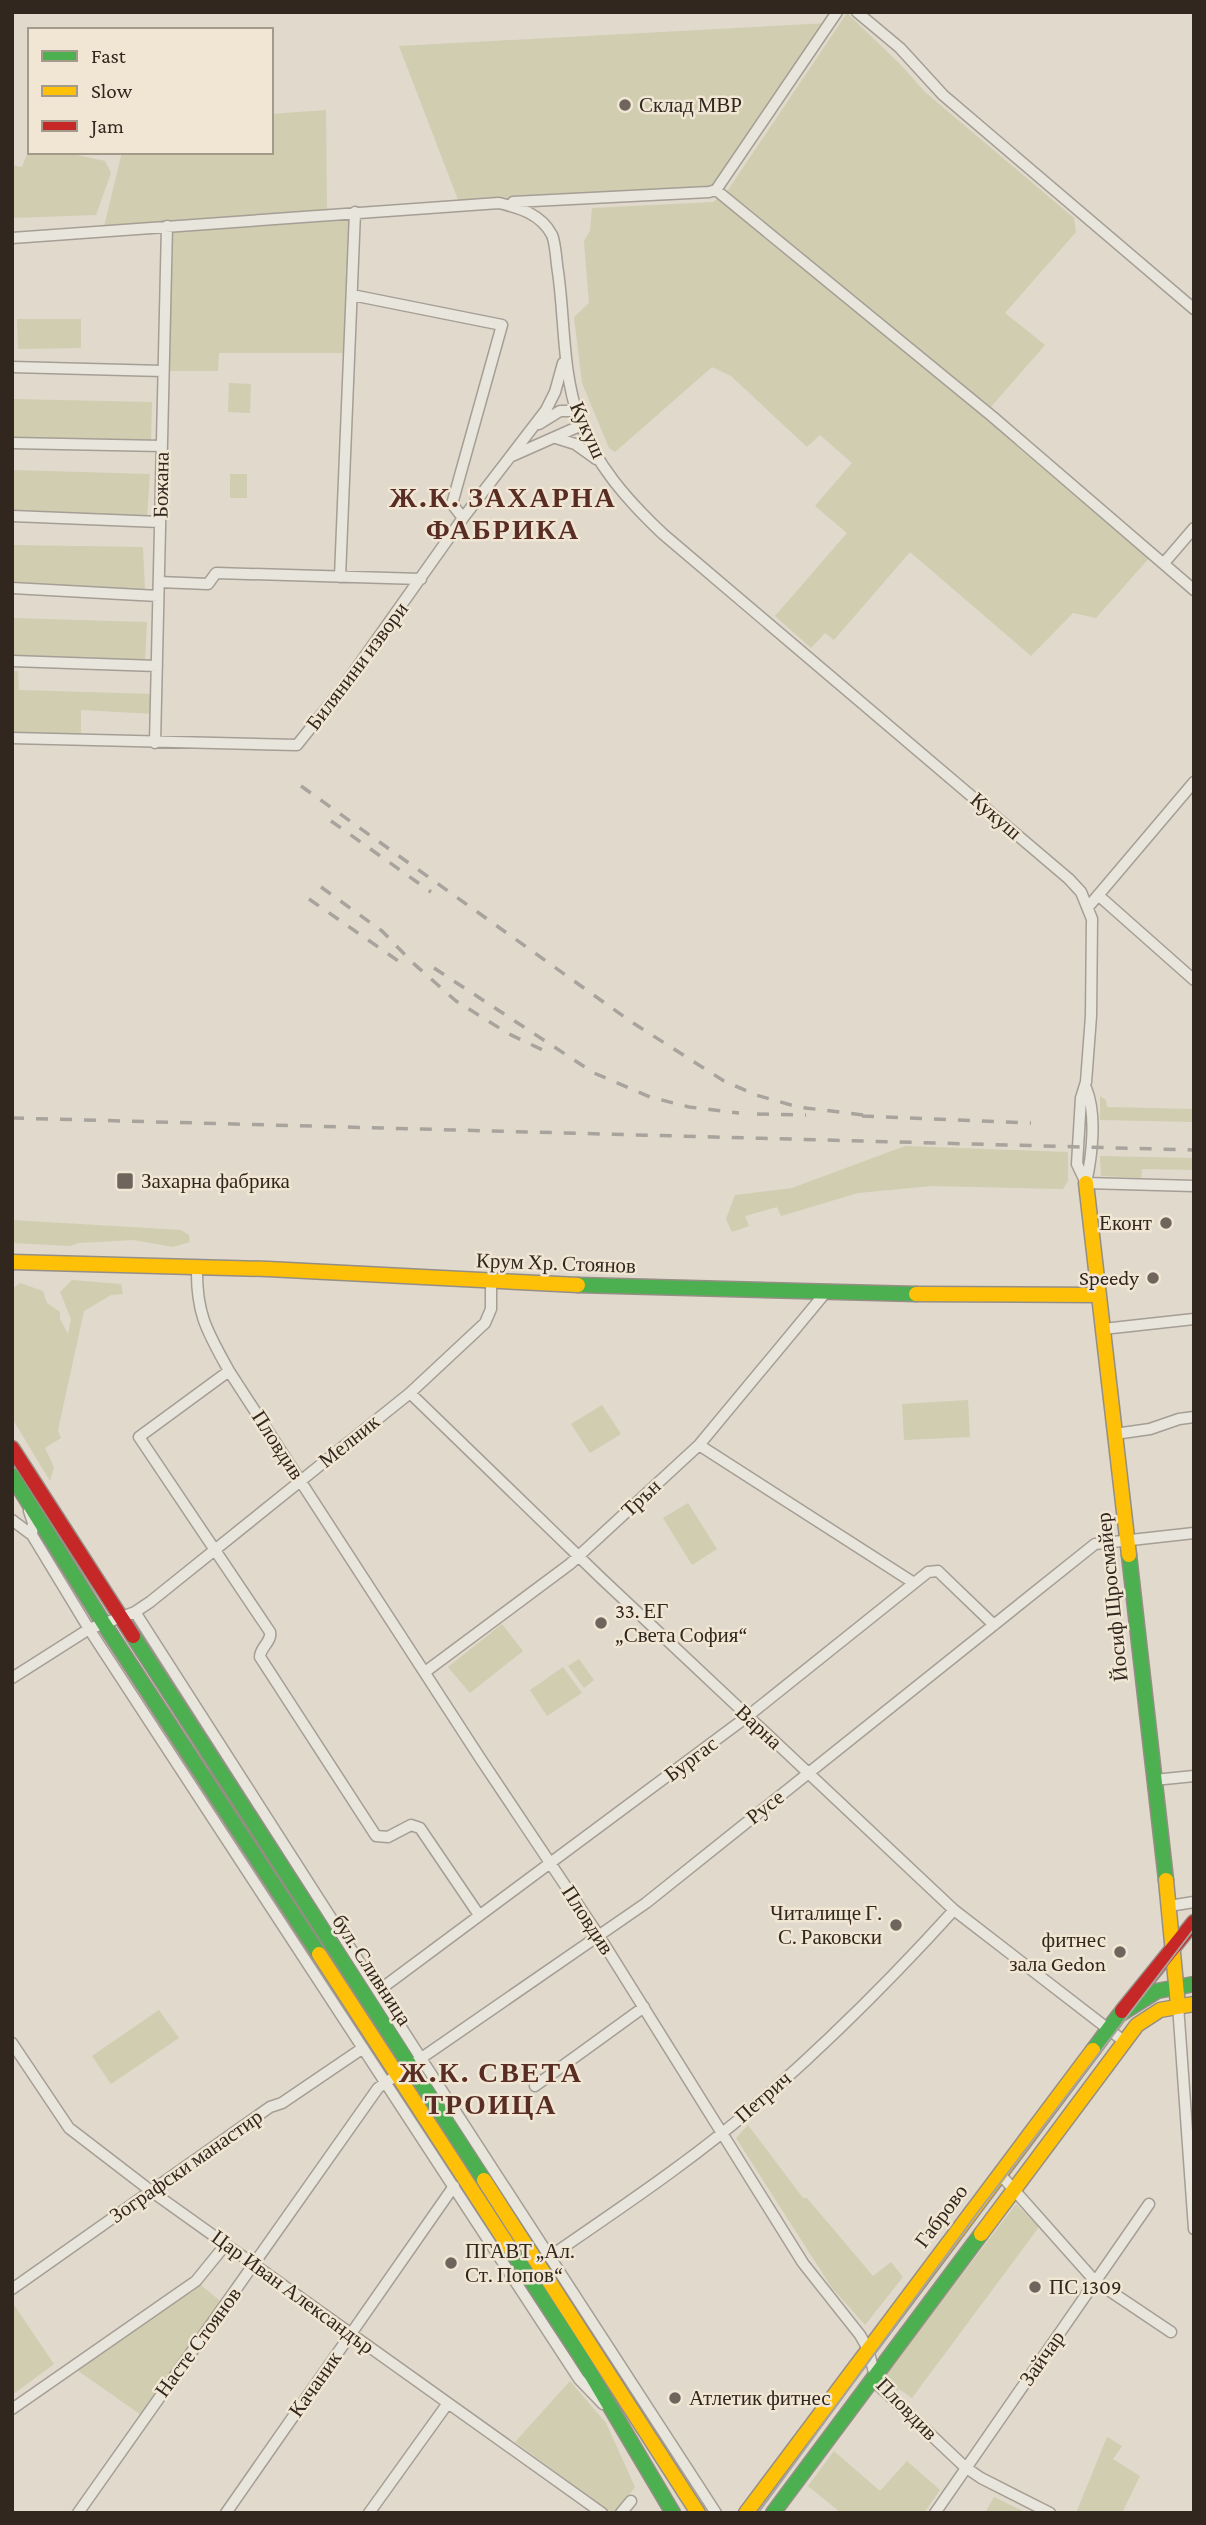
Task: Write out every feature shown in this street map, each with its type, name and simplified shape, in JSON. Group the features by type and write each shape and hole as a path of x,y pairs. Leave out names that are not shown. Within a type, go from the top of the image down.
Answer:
{"main road":[{"name":"Йосиф Щросмайер","path":"1086,1183 1169,1906 1173,1947 1172,1983 1178,2006"},
{"name":"Крум Хр. Стоянов","path":"12,1262 321,1271 401,1279 491,1282 826,1292 1098,1295"},
{"name":"бул. Сливница","path":"12,1448 404,2071 579,2354 673,2513"},
{"name":"бул. Сливница","path":"12,1476 104,1624 698,2513"},
{"name":"Габрово","path":"746,2513 999,2173 1119,2015 1194,1922"},
{"name":"Габрово","path":"773,2513 1013,2189 1172,1983"},
{"path":"1119,2015 1143,1998 1172,1983 1194,1984"},
{"path":"1137,2025 1160,2010 1194,2004"}],"street":[{"path":"499,203 716,190 837,12"},
{"path":"857,12 900,48 943,95 1194,309"},
{"path":"716,190 993,417 1194,590"},
{"name":"Кукуш","path":"12,238 499,203 520,207 533,214 553,237 563,312 564,357 577,411 600,463 641,513 663,534 1054,865 1081,892 1092,919 1093,951 1086,1088 1081,1098 1077,1164 1086,1183"},
{"path":"340,577 355,212"},
{"name":"Божана","path":"155,743 167,226"},
{"path":"352,295 502,325 452,504 463,518"},
{"name":"Билянини извори","path":"12,738 297,745 341,690 463,518 546,410 555,393 564,357"},
{"path":"12,367 163,370"},
{"name":"Билянини извори","path":"533,427 560,411 577,411"},
{"path":"509,457 582,425"},
{"path":"556,438 575,444 600,463"},
{"path":"12,443 162,446"},
{"path":"12,516 160,522"},
{"path":"1164,563 1194,527"},
{"path":"159,582 208,584 216,573 421,579"},
{"path":"12,588 158,596"},
{"path":"12,661 157,666"},
{"path":"1088,906 1194,782"},
{"path":"1098,895 1194,980"},
{"path":"1086,1183 1194,1186"},
{"name":"Пловдив","path":"197,1267 199,1311 229,1371 599,1936 803,2263 860,2334 868,2349 873,2376 880,2388 965,2467 981,2478 1051,2513"},
{"name":"Мелник","path":"12,1678 89,1629 135,1612 410,1393 485,1323 491,1309 491,1282"},
{"name":"Трън","path":"425,1672 519,1604 579,1556 699,1445 826,1292"},
{"path":"1103,1329 1194,1318"},
{"path":"229,1371 139,1437 270,1632 260,1657 376,1836 388,1838 411,1825 420,1828 479,1916"},
{"name":"Варна","path":"410,1393 954,1910 1125,2042"},
{"path":"1115,1434 1150,1429 1194,1417"},
{"path":"699,1445 914,1583"},
{"name":"бул. Сливница","path":"22,1491 33,1523 32,1535 89,1629 363,2049 404,2071 549,2258 716,2513"},
{"path":"12,1520 32,1535"},
{"name":"Русе","path":"404,2071 646,1903 1095,1544 1194,1533"},
{"name":"Бургас","path":"378,1991 748,1716 928,1572 938,1572 994,1625"},
{"name":"бул. Сливница","path":"135,1612 378,1991 404,2071 453,2186 579,2379 617,2417"},
{"path":"1154,1780 1194,1776"},
{"path":"1169,1906 1194,1902"},
{"name":"Петрич","path":"549,2258 657,2182 772,2091 895,1975 954,1910"},
{"path":"1178,2006 1194,2229"},
{"path":"535,2086 644,2007"},
{"name":"Цар Иван Александър","path":"12,2043 69,2128 151,2191 602,2513"},
{"name":"Зографски манастир","path":"12,2289 270,2107 282,2103 363,2049"},
{"name":"Насте Стоянов","path":"78,2513 379,2088 404,2071"},
{"path":"999,2173 1096,2281 1171,2332"},
{"name":"Качаник","path":"226,2513 453,2186"},
{"name":"Зайчар","path":"935,2513 1149,2204"},
{"path":"13,2408 196,2281 226,2244"},
{"path":"369,2513 448,2403"},
{"path":"621,2513 631,2501"}],"shaded area":[{"path":"847,13 925,92 1074,218 1076,232 1005,313 1045,345 990,408 1150,557 1096,618 1073,613 1031,656 910,552 834,640 825,633 811,648 775,616 847,533 815,506 852,463 820,435 807,447 731,376 712,367 615,452 609,448 582,383 574,317 589,303 584,241 590,231 592,208 713,202 728,190"},
{"path":"829,23 716,190 460,205 399,46"},
{"path":"326,110 327,214 355,212 350,353 219,353 218,371 163,371 166,227 103,231 122,154 273,154 273,114"},
{"path":"28,151 28,154 72,154 105,161 111,173 96,215 12,218 12,173 19,175 12,172 12,165 22,167"},
{"path":"17,319 81,319 81,348 18,349"},
{"path":"229,383 251,384 250,413 228,412"},
{"path":"12,399 152,402 151,442 12,439"},
{"path":"12,470 150,474 147,518 12,511"},
{"path":"230,474 247,474 247,498 230,498"},
{"path":"12,545 143,547 145,590 12,583"},
{"path":"12,618 147,622 145,662 12,657"},
{"path":"12,671 18,671 19,690 154,694 154,714 81,710 81,734 12,732"},
{"path":"1100,1096 1106,1100 1107,1107 1194,1109 1194,1122 1100,1120"},
{"path":"905,1146 1068,1152 1068,1181 1063,1189 932,1186 858,1193 781,1216 777,1207 745,1216 749,1226 732,1232 726,1219 735,1195 792,1188"},
{"path":"1100,1156 1194,1158 1194,1170 1142,1169 1141,1178 1101,1176"},
{"path":"12,1220 181,1230 189,1235 190,1242 173,1247 133,1240 78,1243 70,1246 12,1243"},
{"path":"72,1280 121,1284 123,1294 111,1295 84,1311 58,1430 61,1438 45,1448 54,1467 50,1481 12,1418 12,1289 20,1283 43,1291 47,1303 60,1312 60,1319 68,1334 71,1319 60,1292"},
{"path":"968,1400 970,1437 904,1440 902,1404"},
{"path":"602,1405 621,1434 590,1453 571,1424"},
{"path":"688,1503 717,1549 692,1565 663,1518"},
{"path":"502,1624 523,1651 470,1693 448,1667"},
{"path":"579,1659 594,1680 584,1688 568,1666"},
{"path":"563,1667 582,1693 547,1716 530,1690"},
{"path":"147,1705 378,2056 381,2062 379,2067 143,1708"},
{"path":"159,2010 179,2038 111,2084 92,2056"},
{"path":"424,2076 710,2513 705,2513"},
{"path":"748,2125 803,2198 807,2198 873,2276 891,2262 903,2277 865,2325 832,2288 736,2138"},
{"path":"1016,2204 1039,2227 912,2398 899,2389 893,2394 880,2382"},
{"path":"196,2281 225,2305 144,2417 74,2368"},
{"path":"12,2302 54,2364 12,2395"},
{"path":"570,2381 606,2423 635,2487 615,2513 515,2442"},
{"path":"1107,2437 1122,2446 1113,2459 1140,2476 1122,2513 1076,2513"},
{"path":"834,2451 880,2491 907,2461 940,2490 924,2513 841,2513 808,2486"},
{"path":"994,2497 1027,2513 985,2513"}],"tram line":[{"path":"758,2513 978,2212 1194,1929"}],"railway":[{"path":"301,786 630,1021 724,1081 756,1095 798,1107 872,1116"},
{"path":"331,821 431,892"},
{"path":"321,887 382,931 456,1001 509,1034 549,1053"},
{"path":"309,899 407,967"},
{"path":"434,968 594,1073 650,1097 689,1107 739,1113"},
{"path":"757,1114 806,1115"},
{"path":"862,1116 1031,1123"},
{"path":"12,1118 1194,1150"}],"traffic: fast":[{"path":"578,1285 916,1294"},
{"path":"12,1476 104,1624 319,1954"},
{"path":"1129,1555 1166,1880"},
{"path":"133,1636 484,2180"},
{"path":"1093,2050 1119,2015 1157,1991 1194,1984"},
{"path":"773,2513 981,2234"},
{"path":"509,2247 579,2354 673,2513"}],"traffic: slow":[{"path":"1086,1183 1129,1555"},
{"path":"12,1262 268,1269 578,1285"},
{"path":"916,1294 1098,1295"},
{"path":"1166,1880 1178,2005"},
{"path":"319,1954 509,2247"},
{"path":"981,2234 1137,2025 1160,2010 1194,2004"},
{"path":"746,2513 1093,2050"},
{"path":"484,2180 698,2513"}],"traffic: jam":[{"path":"12,1448 133,1636"},
{"path":"1122,2011 1194,1922"}],"place":[{"name":"Склад МВР","path":"625,105"},
{"name":"Захарна фабрика","path":"125,1181"},
{"name":"Еконт","path":"1166,1223"},
{"name":"Speedy","path":"1153,1278"},
{"name":"33. ЕГ „Света София“","path":"601,1623"},
{"name":"Читалище Г. С. Раковски","path":"896,1925"},
{"name":"фитнес зала Gedon","path":"1120,1952"},
{"name":"ПГАВТ „Ал. Ст. Попов“","path":"451,2263"},
{"name":"ПС 1309","path":"1035,2287"},
{"name":"Атлетик фитнес","path":"675,2398"}],"district":[{"name":"Ж.К. ЗАХАРНА ФАБРИКА","path":"503,513"},
{"name":"Ж.К. СВЕТА ТРОИЦА","path":"491,2088"}]}
